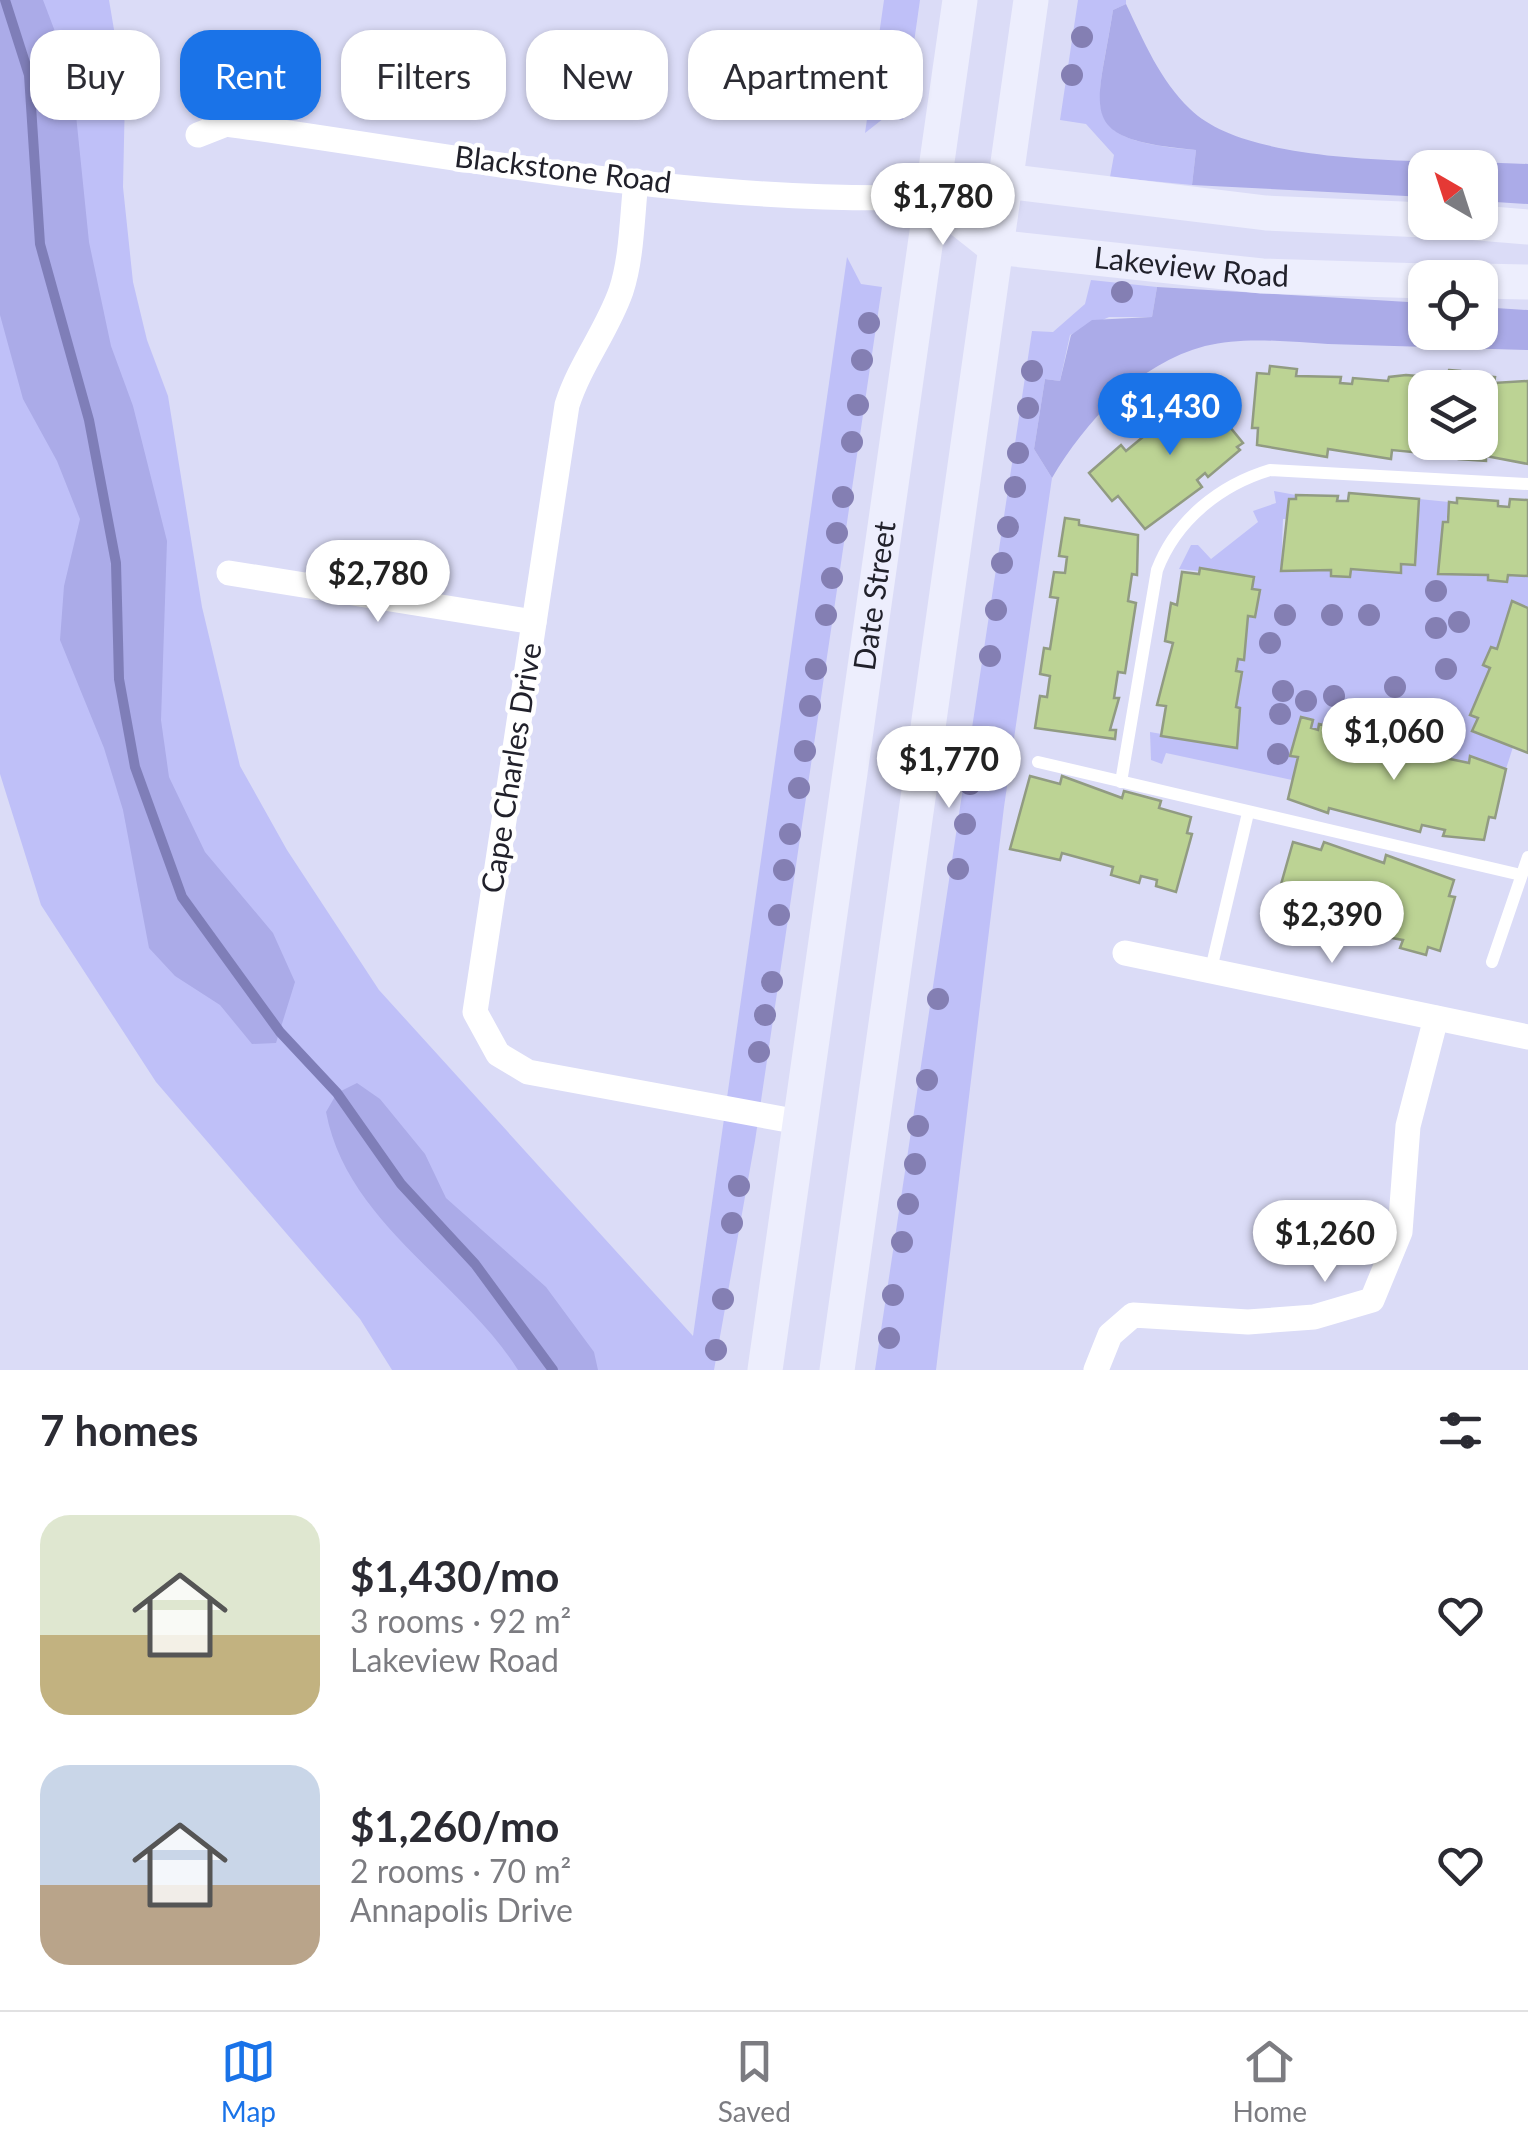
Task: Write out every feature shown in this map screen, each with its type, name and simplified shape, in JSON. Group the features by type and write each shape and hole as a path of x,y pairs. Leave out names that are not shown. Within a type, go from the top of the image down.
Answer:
{"main road":[{"name":"Date Street","path":"765,1370 960,0"},
{"path":"836,1370 1031,0"},
{"name":"Lakeview Road","path":"932,197 1004,181 1266,213 1408,219"},
{"path":"932,197 995,247"},
{"path":"1498,225 1528,228"},
{"name":"Lakeview Road","path":"995,247 1262,276 1408,280"},
{"path":"1498,281 1528,282"}],"street":[{"name":"Blackstone Road","path":"198,135 226,124 636,181 870,199 932,197"},
{"name":"Cape Charles Drive","path":"636,181 622,288 578,372 567,405 475,1012 498,1054 528,1072 799,1122"},
{"path":"229,573 534,622"},
{"path":"1125,953 1528,1037"},
{"path":"1096,1370 1110,1335 1133,1315 1248,1322 1314,1317 1372,1300 1400,1232 1408,1126 1436,1018"}],"lane":[{"path":"1120,782 1158,570 1168,541 1196,512 1240,479 1270,470 1528,484"},
{"path":"1038,762 1522,875"},
{"path":"1211,969 1248,814"},
{"path":"1492,962 1528,857"}],"shaded area":[{"path":"0,0 109,0 114,30 30,30 30,120 124,120 123,187 133,282 147,340 168,396 202,607 240,766 287,850 379,990 693,1336 847,257 861,284 882,287 755,1141 714,1370 392,1370 360,1319 156,1082 41,905 0,774"},
{"path":"0,0 43,0 54,30 30,30 30,120 77,120 89,242 111,346 133,406 167,541 161,720 169,777 205,852 273,933 295,982 276,1043 252,1044 220,1005 175,976 149,948 123,810 104,748 60,640 64,586 80,519 57,461 23,399 0,315"},
{"path":"884,0 920,0 916,30 880,30"},
{"path":"1078,0 1126,0 1126,4 1113,10 1102,74 1103,114 1112,128 1129,138 1196,150 1192,185 1110,177 1114,155 1086,124 1060,120"},
{"path":"1126,4 1170,86 1190,109 1219,129 1257,143 1302,152 1408,160 1408,196 1192,185 1196,150 1129,138 1111,129 1102,115 1102,75 1113,10"},
{"path":"867,120 881,120 865,133"},
{"path":"1498,163 1528,164 1528,204 1498,202"},
{"path":"1091,280 1157,287 1152,317 1109,317 1070,335 1060,381 1045,379 1034,449 1052,478 1004,807 936,1370 875,1370 1032,331 1053,332 1085,304"},
{"path":"1157,287 1408,302 1408,346 1235,341 1181,354 1136,380 1116,397 1081,436 1052,478 1034,449 1045,379 1060,381 1071,335 1092,320 1152,317"},
{"path":"1498,308 1528,310 1528,350 1498,349"},
{"path":"1274,491 1296,495 1296,499 1289,499 1288,519 1283,519 1281,571 1331,570 1331,576 1349,577 1351,569 1401,573 1401,564 1416,565 1419,499 1449,502 1439,574 1488,575 1488,580 1507,582 1508,575 1528,576 1528,608 1512,602 1497,649 1491,647 1484,664 1490,668 1470,714 1478,718 1473,732 1513,747 1506,769 1471,756 1469,763 1450,759 1452,752 1435,748 1433,755 1377,743 1378,738 1358,733 1357,738 1345,736 1346,730 1320,724 1318,730 1311,728 1313,720 1302,717 1290,755 1298,757 1292,780 1166,753 1162,764 1151,760 1150,732 1237,747 1238,659 1244,659 1248,616 1255,617 1260,591 1252,589 1254,577 1179,569 1191,545 1198,545 1211,559 1258,522 1253,511 1276,503"},
{"path":"357,1083 380,1099 425,1154 446,1198 546,1287 594,1352 598,1370 518,1370 467,1307 381,1219 338,1151 326,1112 337,1093"}],"building":[{"path":"1270,366 1297,369 1296,376 1341,377 1340,383 1352,384 1353,378 1388,381 1389,377 1408,375 1408,452 1392,450 1391,459 1328,449 1327,457 1257,445 1258,428 1252,428 1257,373 1269,374"},
{"path":"1528,381 1528,464 1498,458 1498,383"},
{"path":"1200,383 1243,443 1208,477 1205,473 1197,480 1202,487 1145,529 1118,496 1112,501 1089,473 1121,445 1126,451 1149,432 1145,426 1160,413 1164,418"},
{"path":"1349,493 1419,499 1415,565 1401,564 1401,573 1351,569 1350,577 1331,576 1331,570 1281,571 1289,499 1296,499 1296,495 1338,496 1337,501 1348,501"},
{"path":"1457,498 1498,501 1498,506 1509,507 1510,499 1528,500 1528,576 1508,575 1507,582 1488,580 1488,575 1438,574 1443,522 1448,522 1449,502 1457,503"},
{"path":"1065,518 1079,520 1079,525 1138,535 1137,575 1132,574 1128,601 1136,603 1125,673 1118,672 1114,698 1119,698 1110,730 1116,730 1115,739 1035,728 1040,696 1047,697 1050,676 1040,674 1044,648 1050,649 1058,598 1050,597 1054,572 1065,573 1067,557 1059,556"},
{"path":"1200,568 1254,577 1252,589 1260,590 1255,617 1248,616 1244,660 1238,659 1236,671 1242,672 1236,707 1240,708 1237,748 1161,736 1166,706 1157,705 1173,643 1165,641 1171,603 1177,605 1182,572 1199,574"},
{"path":"1512,601 1528,608 1528,753 1472,731 1478,718 1470,715 1490,668 1483,665 1491,647 1497,649"},
{"path":"1301,717 1313,720 1311,728 1318,730 1319,724 1347,730 1345,736 1357,738 1358,733 1379,738 1377,743 1433,755 1434,748 1452,752 1450,759 1469,763 1470,756 1506,769 1495,818 1489,817 1484,840 1443,836 1445,830 1422,825 1420,832 1329,808 1328,813 1288,799 1298,757 1290,756"},
{"path":"1030,776 1060,784 1062,776 1122,798 1124,791 1161,801 1159,808 1191,817 1187,833 1192,834 1176,892 1156,886 1157,880 1141,876 1139,883 1111,875 1113,867 1062,853 1060,860 1010,849"},
{"path":"1293,842 1321,850 1324,842 1384,863 1386,855 1454,880 1449,896 1455,897 1440,951 1428,947 1426,955 1400,948 1403,940 1358,932 1360,926 1348,923 1347,928 1312,918 1311,923 1272,916"}],"waterway":[{"path":"5,0 29,75 40,244 89,420 116,563 119,679 135,767 182,897 280,1032 337,1093 401,1184 475,1264 553,1370"}]}
